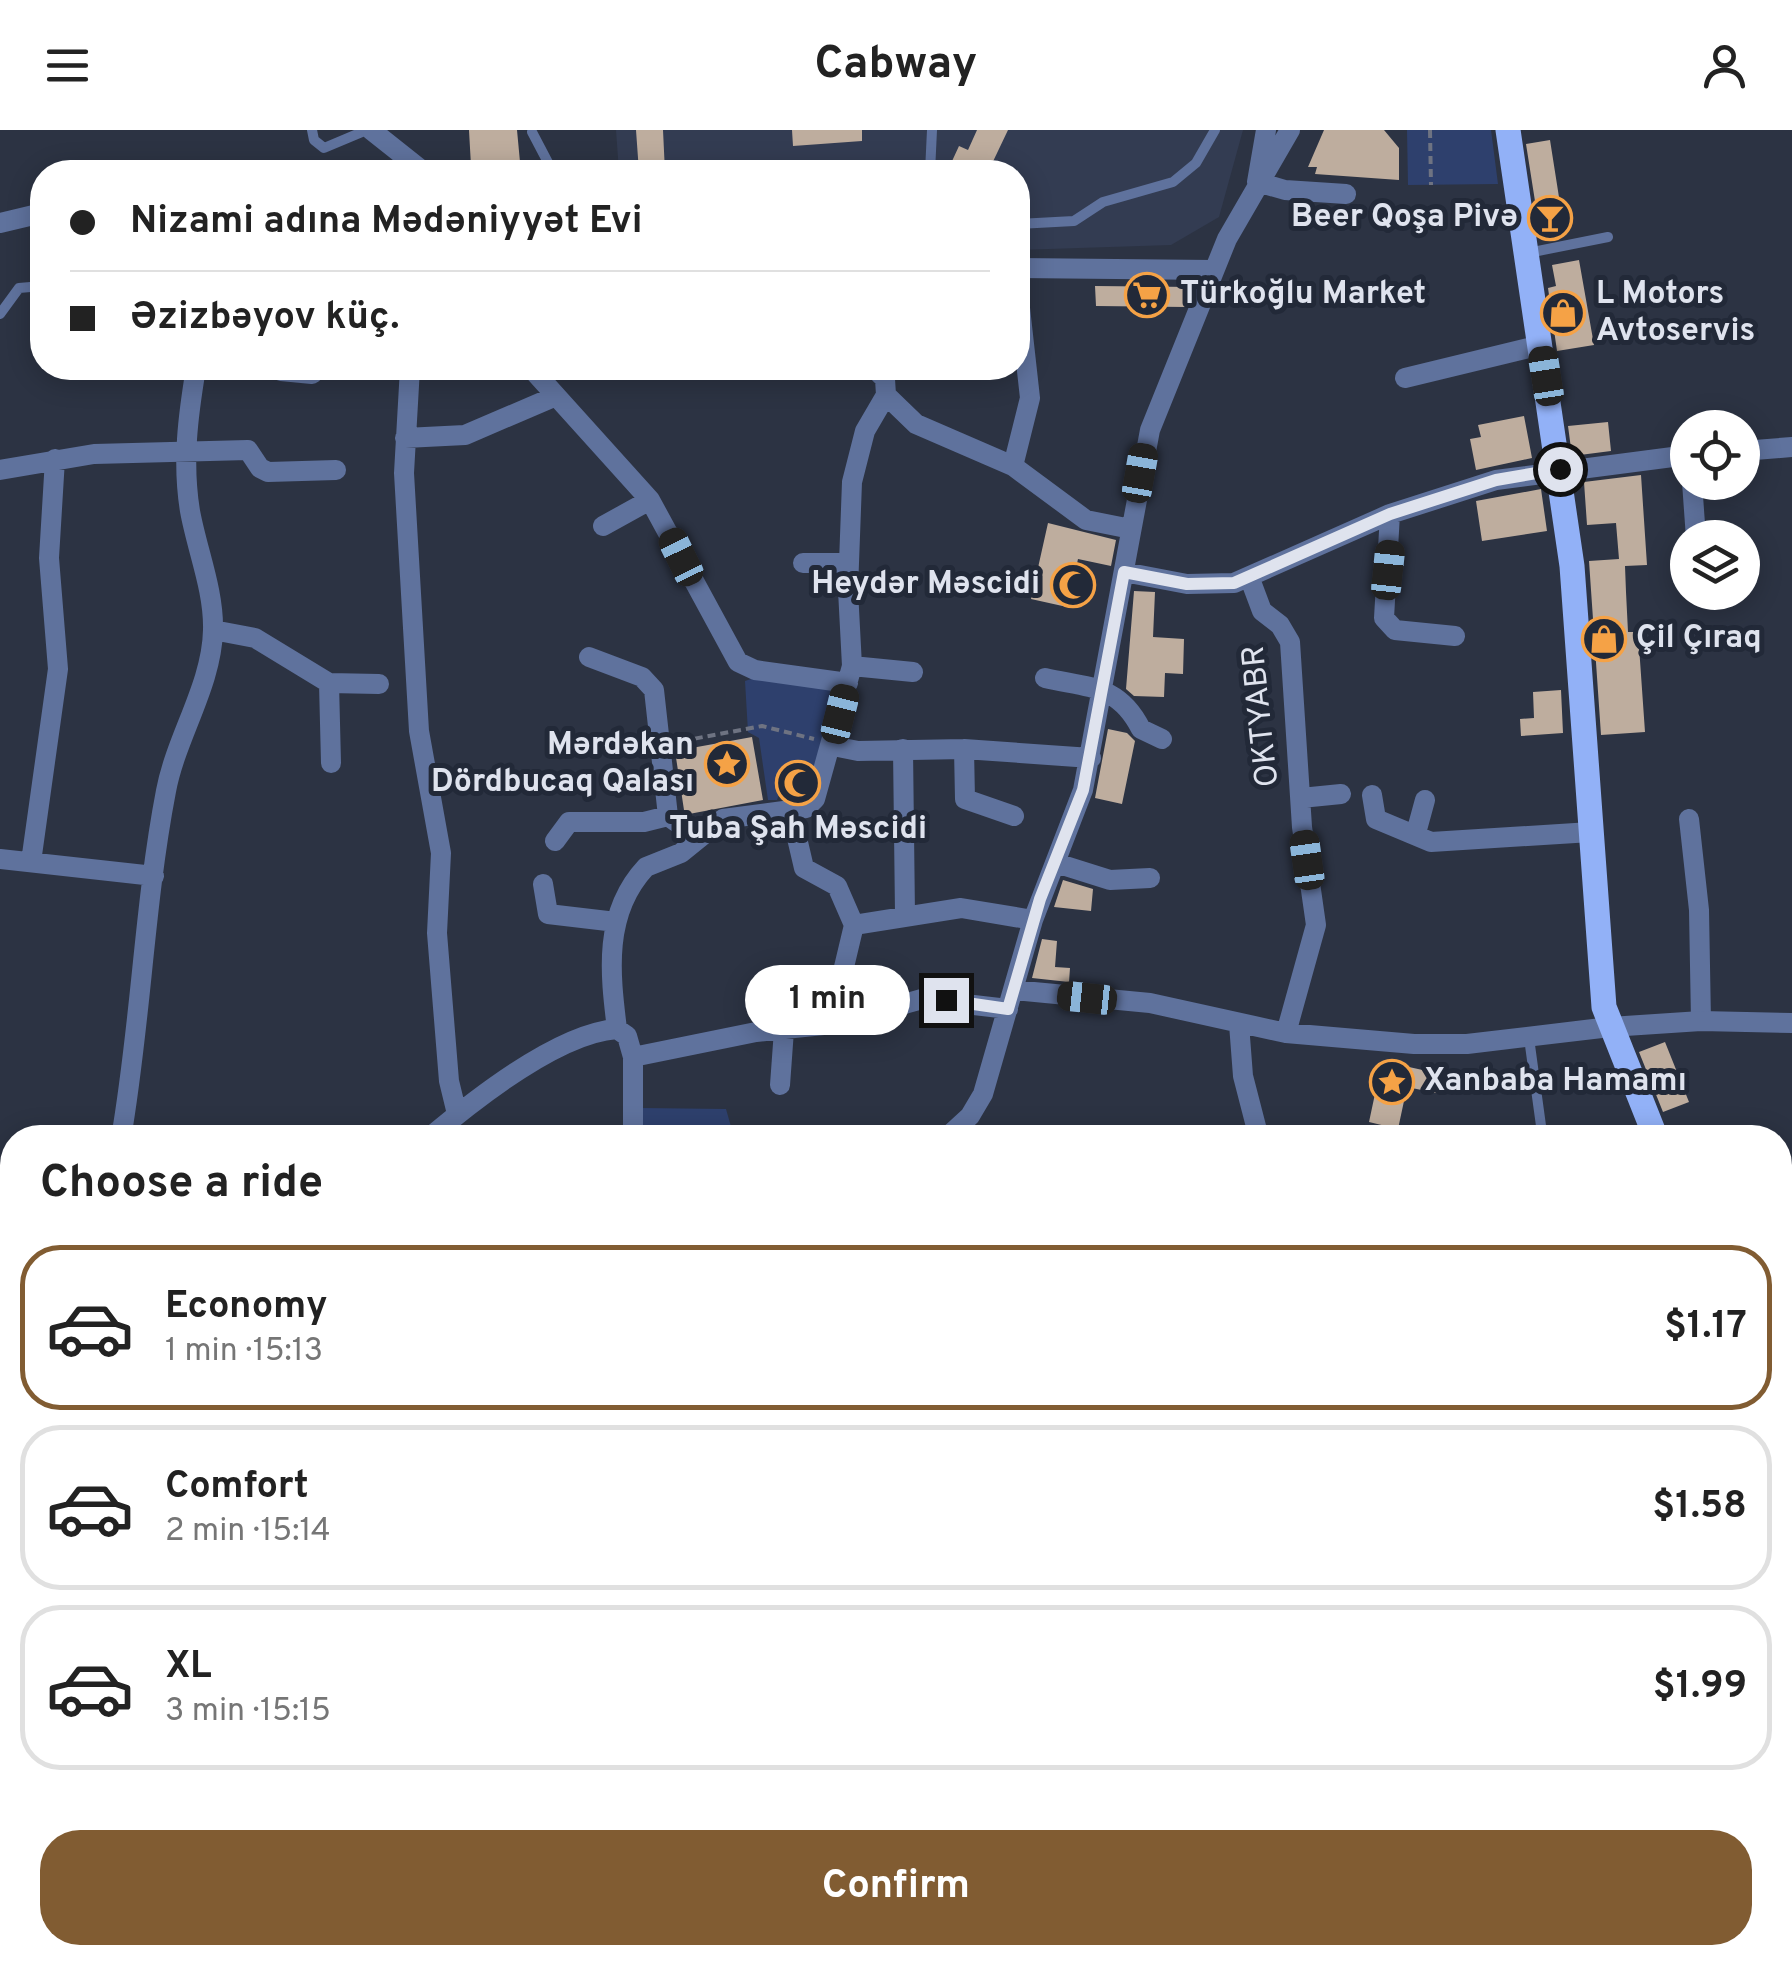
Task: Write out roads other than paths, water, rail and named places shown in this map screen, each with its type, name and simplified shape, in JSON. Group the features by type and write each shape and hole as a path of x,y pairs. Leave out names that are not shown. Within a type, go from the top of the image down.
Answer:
{"main road":[{"path":"1508,130 1560,469 1573,580 1603,996 1610,1027 1651,1125"}],"street":[{"path":"369,130 411,160"},
{"path":"402,152 406,130"},
{"path":"1258,182 1266,130"},
{"path":"959,1125 977,1106 1033,920 1077,814 1104,690 1150,430 1213,270 1290,130"},
{"path":"1258,182 1286,190 1346,194"},
{"path":"0,223 30,216"},
{"path":"1030,268 1213,270"},
{"path":"1404,378 1541,345"},
{"path":"123,1125 167,784 204,674 213,630 190,512 184,452 194,380"},
{"path":"409,380 406,438 419,731 441,853 437,933 448,1080 457,1114"},
{"path":"542,380 650,500 738,662 755,670 850,675 913,672"},
{"path":"617,1029 609,966 616,922 643,870 682,853 723,819 806,808 814,802 833,746 850,675 849,562 854,466 865,431 886,395 885,380"},
{"path":"1013,466 1030,398 1028,380"},
{"path":"886,395 916,424 1013,466 1086,520 1131,529"},
{"path":"406,438 466,435 556,396"},
{"path":"1760,450 1792,447"},
{"path":"0,470 55,459 248,450 260,468 268,472 336,470"},
{"path":"1124,572 1201,585 1250,579 1390,514 1496,480 1670,458"},
{"path":"30,862 58,669 48,558 55,459"},
{"path":"603,526 650,500"},
{"path":"1390,514 1384,618 1395,630 1455,636"},
{"path":"803,563 849,562"},
{"name":"OKTYABR","path":"1250,579 1262,611 1280,625 1290,642 1301,798 1316,925 1286,1033"},
{"path":"213,630 255,638 329,683 379,684"},
{"path":"589,657 642,677 654,690 668,816 699,838"},
{"path":"1045,678 1104,690 1134,710 1141,729 1162,739"},
{"path":"329,683 330,762"},
{"path":"833,746 858,751 964,748 1091,758"},
{"path":"964,748 965,800 1014,816"},
{"path":"903,749 905,914"},
{"path":"1301,798 1341,794"},
{"path":"1372,795 1376,819 1430,842 1590,832"},
{"path":"1416,833 1425,800"},
{"path":"790,808 804,868 837,886 854,925 844,967 845,1022"},
{"path":"555,841 568,822 644,822 668,816"},
{"path":"1688,819 1699,910 1701,1021"},
{"path":"0,859 154,876"},
{"path":"1056,863 1110,880 1150,878"},
{"path":"543,884 548,914 616,922"},
{"path":"854,925 961,908 1033,920"},
{"path":"633,1057 845,1022 922,999 1150,1003 1286,1033 1437,1045 1701,1021 1792,1023"},
{"path":"1239,1024 1243,1076 1256,1125"},
{"path":"444,1125 563,1047 617,1029"},
{"path":"617,1029 628,1036 633,1057 633,1125"},
{"path":"780,1085 784,1030"}],"lane":[{"path":"312,130 314,140 324,148 369,130"},
{"path":"931,160 932,130"},
{"path":"1030,223 1074,221 1104,202 1173,182 1196,164 1215,130"},
{"path":"532,132 546,160"},
{"path":"1527,254 1608,238"},
{"path":"0,314 19,288 30,287"},
{"path":"1529,1036 1541,1125"}],"place":[{"name":"Beer Qoşa Pivə","path":"1550,218"},
{"name":"Türkoğlu Market","path":"1147,295"},
{"name":"L Motors Avtoservis","path":"1563,313"},
{"name":"Heydər Məscidi","path":"1073,585"},
{"name":"Çil Çıraq","path":"1604,639"},
{"name":"Mərdəkan Dördbucaq Qalası","path":"727,764"},
{"name":"Tuba Şah Məscidi","path":"798,783"},
{"name":"Xanbaba Hamamı","path":"1392,1082"}]}
